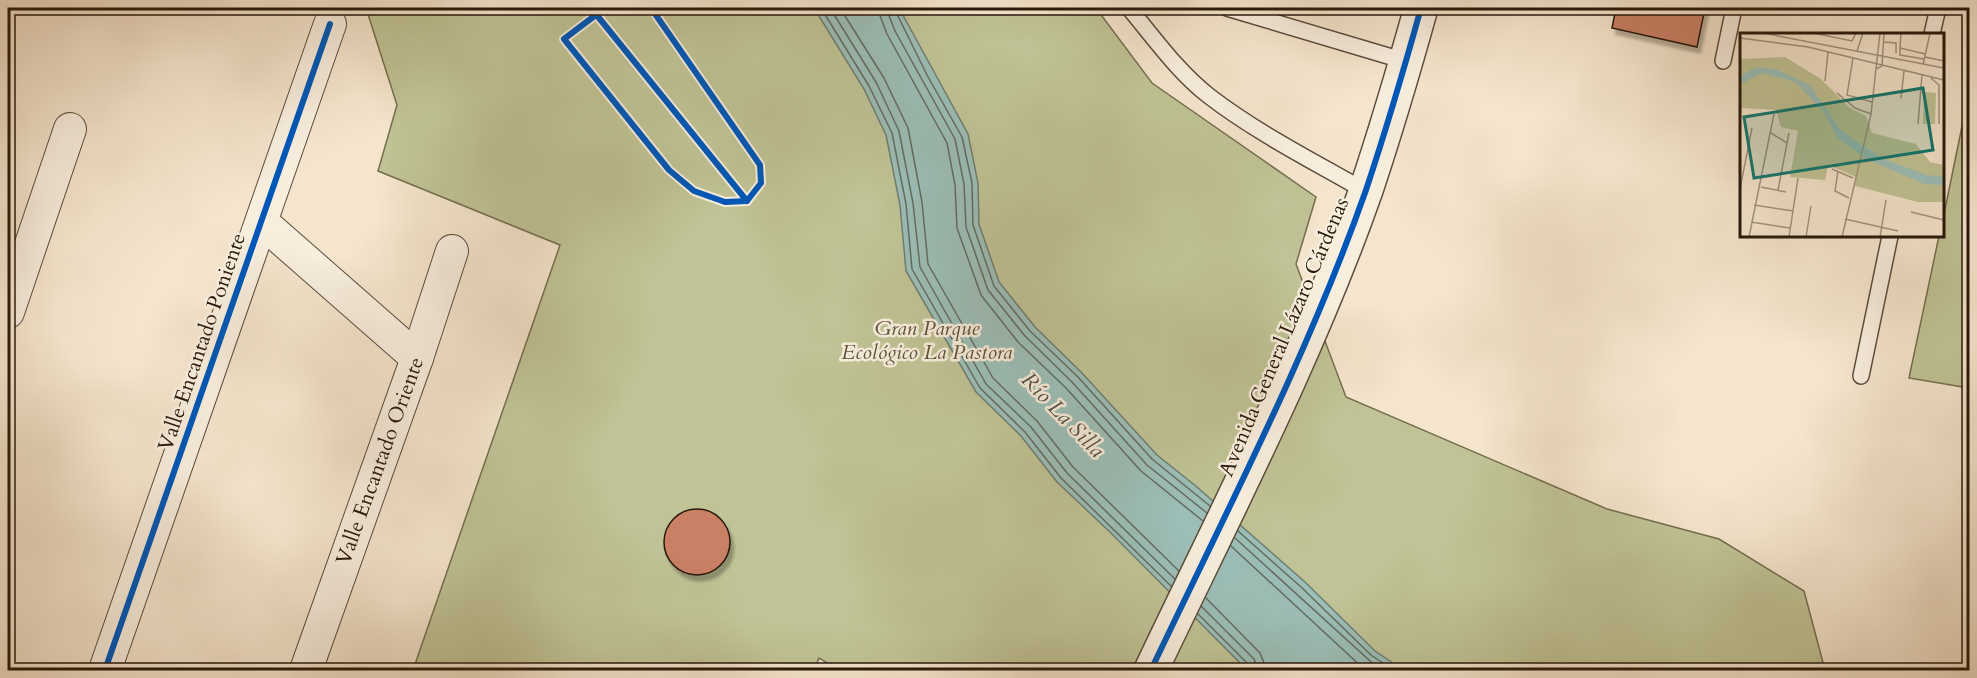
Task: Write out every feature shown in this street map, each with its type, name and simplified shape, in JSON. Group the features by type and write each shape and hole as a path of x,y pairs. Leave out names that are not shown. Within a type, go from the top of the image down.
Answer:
{"street":[{"name":"Avenida General Lázaro Cárdenas","path":"1151,670 1274,411 1365,191 1421,8"},
{"name":"Valle Encantado Poniente","path":"105,670 330,24"},
{"path":"8,312 70,129"},
{"path":"262,222 417,358"},
{"name":"Valle Encantado Oriente","path":"306,670 417,358 452,251"}],"lane":[{"path":"1130,8 1181,70 1208,95 1254,126 1365,191"},
{"path":"1227,8 1405,61"},
{"path":"1723,62 1734,8"},
{"path":"1932,33 1938,8"},
{"path":"1861,376 1890,237"}],"green space":[{"name":"Gran Parque Ecológico La Pastora","path":"366,8 1096,8 1152,83 1316,197 1296,264 1346,397 1607,509 1719,539 1804,591 1825,670 839,670 819,658 814,670 413,670 560,245 378,171 397,105"},
{"path":"1969,92 1969,388 1909,378 1939,237 1944,237 1944,214"}],"water":[{"name":"Río La Silla","path":"814,8 899,8 968,134 978,183 979,224 999,282 1035,327 1082,373 1157,455 1305,582 1375,651 1403,670 1247,670 1057,482 1021,436 976,392 906,271 900,205 886,135 864,89"}],"building":[{"path":"1616,8 1705,8 1697,47 1612,28"},
{"path":"697,509 710,511 725,524 730,542 728,555 715,570 697,575 684,573 669,560 664,542 666,529 679,514"}],"cycle path":[{"path":"591,8 747,201"},
{"path":"605,8 564,39 669,170 694,191 725,202 747,201 761,183 760,165 651,8"},
{"path":"1151,670 1265,433 1343,252 1366,190 1421,8"},
{"path":"105,670 330,24"}]}
